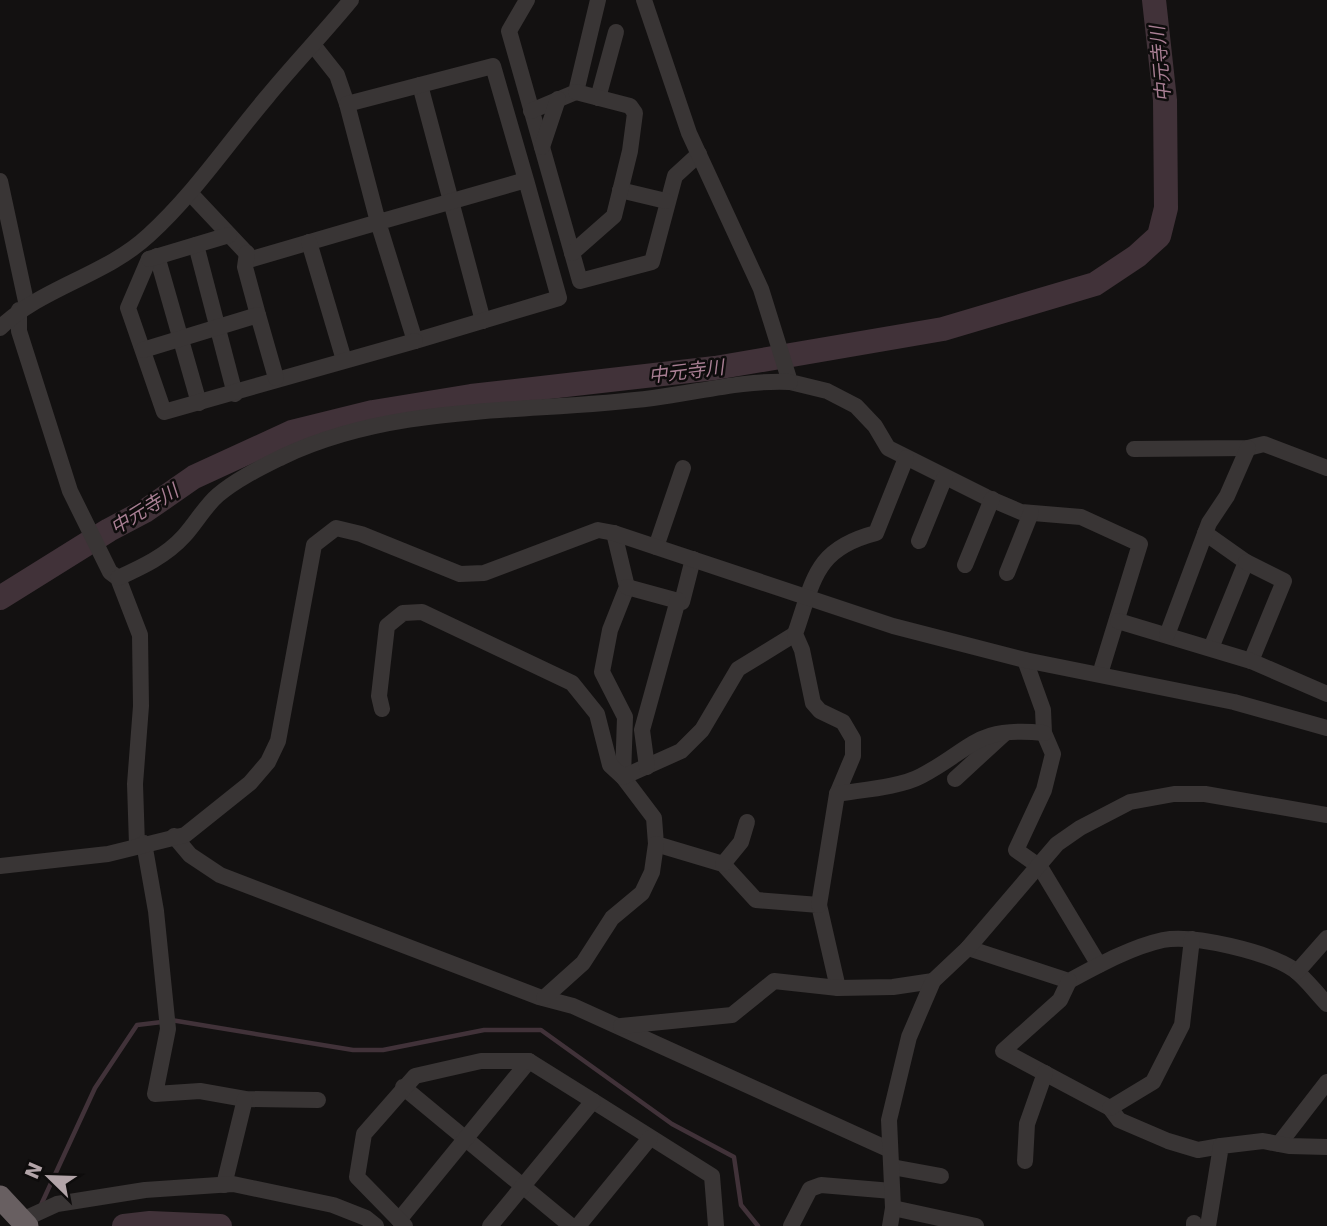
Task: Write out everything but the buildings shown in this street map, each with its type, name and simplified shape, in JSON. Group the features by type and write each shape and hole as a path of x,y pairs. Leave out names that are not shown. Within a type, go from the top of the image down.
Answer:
{"highway":[{"path":"0,1197 25,1223"}],"street":[{"path":"0,328 23,308 89,275 133,247 190,193 268,94 314,46 351,0"},
{"path":"527,0 509,31 580,281 652,262 666,201 675,176 699,154"},
{"path":"576,92 598,0"},
{"path":"644,0 699,154 761,289 789,376"},
{"path":"598,98 616,32"},
{"path":"314,46 337,75 347,104 415,341"},
{"path":"229,235 153,258 128,308 164,412 235,394 276,378 415,341 559,298 493,66 347,104"},
{"path":"420,85 483,321"},
{"path":"508,115 576,92 630,106 635,113 614,216 573,256 550,266"},
{"path":"542,147 558,99"},
{"path":"190,193 252,259 526,180"},
{"path":"0,181 23,308 19,331 70,491 114,575 140,635 141,706 135,784 141,844 156,911 168,1030 155,1094 200,1091 246,1100 318,1100"},
{"path":"620,190 666,201"},
{"path":"309,242 344,360"},
{"path":"196,245 235,394"},
{"path":"133,247 153,258 199,403"},
{"path":"247,253 245,267 276,378"},
{"path":"143,350 258,315"},
{"path":"114,575 155,560 182,539 216,496 243,477 285,456 356,430 402,420 654,398 789,376 856,405 875,426 888,448 945,477 992,499 1031,513 1081,517 1140,544 1100,674"},
{"path":"1134,449 1248,448 1264,444 1327,468"},
{"path":"1167,635 1205,533 1227,496 1248,448"},
{"path":"623,777 681,751 702,730 738,669 795,634 819,569 835,550 849,540 876,533 906,458"},
{"path":"656,547 683,468"},
{"path":"919,541 945,477"},
{"path":"965,565 992,499"},
{"path":"1007,573 1031,513"},
{"path":"0,866 108,854 185,835 250,783 268,762 278,741 307,571 314,545 336,528 361,534 460,574 484,573 598,530 614,533 893,626 1025,660 1234,702 1327,728"},
{"path":"614,533 627,587 610,630 602,672 625,717 623,777"},
{"path":"1205,533 1246,562 1284,582 1251,661"},
{"path":"627,587 682,602 692,559"},
{"path":"1211,648 1246,562"},
{"path":"647,766 642,730 678,600"},
{"path":"382,709 379,696 387,626 402,613 422,612 572,683 597,714 610,765 623,777 654,818 656,844 652,872 642,894 612,918 583,963 544,998"},
{"path":"1118,621 1251,661 1327,694"},
{"path":"795,634 802,650 813,702 820,711 843,722 853,739 853,756 837,794 819,905 838,988"},
{"path":"1025,660 1043,710 1044,733 1053,754 1051,766 1016,850 1040,867 1099,965"},
{"path":"837,794 919,777 971,742 1010,729 1044,733"},
{"path":"955,779 1010,729"},
{"path":"890,1226 893,1208 890,1120 909,1037 933,981 968,947 1040,867 1057,844 1080,828 1130,802 1151,797 1206,794 1326,810"},
{"path":"723,864 741,842 747,821"},
{"path":"174,836 190,855 220,875 544,998 573,1006 890,1150"},
{"path":"656,844 723,864 756,900 819,905"},
{"path":"1297,972 1327,937"},
{"path":"1110,1108 1153,1082 1182,1025 1192,939"},
{"path":"1327,1004 1297,972 1280,961 1192,939 1163,940 1099,965 1069,981 1060,1000 1003,1051 1110,1108 1119,1120 1168,1141 1198,1150 1263,1141 1327,1147"},
{"path":"968,947 1069,981"},
{"path":"618,1027 732,1014 774,981 838,988 893,987 933,981"},
{"path":"529,1061 465,1139 402,1223 357,1177 364,1134 415,1076 481,1061 529,1061 712,1176 716,1226"},
{"path":"1025,1161 1027,1124 1045,1073"},
{"path":"1279,1144 1327,1082"},
{"path":"403,1087 571,1226"},
{"path":"224,1185 246,1100"},
{"path":"490,1226 593,1101"},
{"path":"578,1226 650,1138"},
{"path":"1199,1225 1221,1146"},
{"path":"892,1167 941,1175"},
{"path":"25,1223 57,1204 145,1190 224,1185 333,1205 366,1218 376,1226"},
{"path":"790,1226 810,1189 821,1185 892,1191"},
{"path":"893,1208 976,1226"}],"waterway":[{"name":"中元寺川","path":"0,598 109,530 145,511 194,477 292,432 373,412 471,396 715,368 943,329 1095,284 1137,256 1159,236 1166,208 1165,100 1154,0"},
{"path":"171,1020 353,1050 383,1050 484,1030 541,1030 672,1124 734,1157 741,1205 758,1226"},
{"path":"40,1207 95,1088 137,1025 162,1022"},
{"path":"124,1226 150,1223 220,1226"}]}
